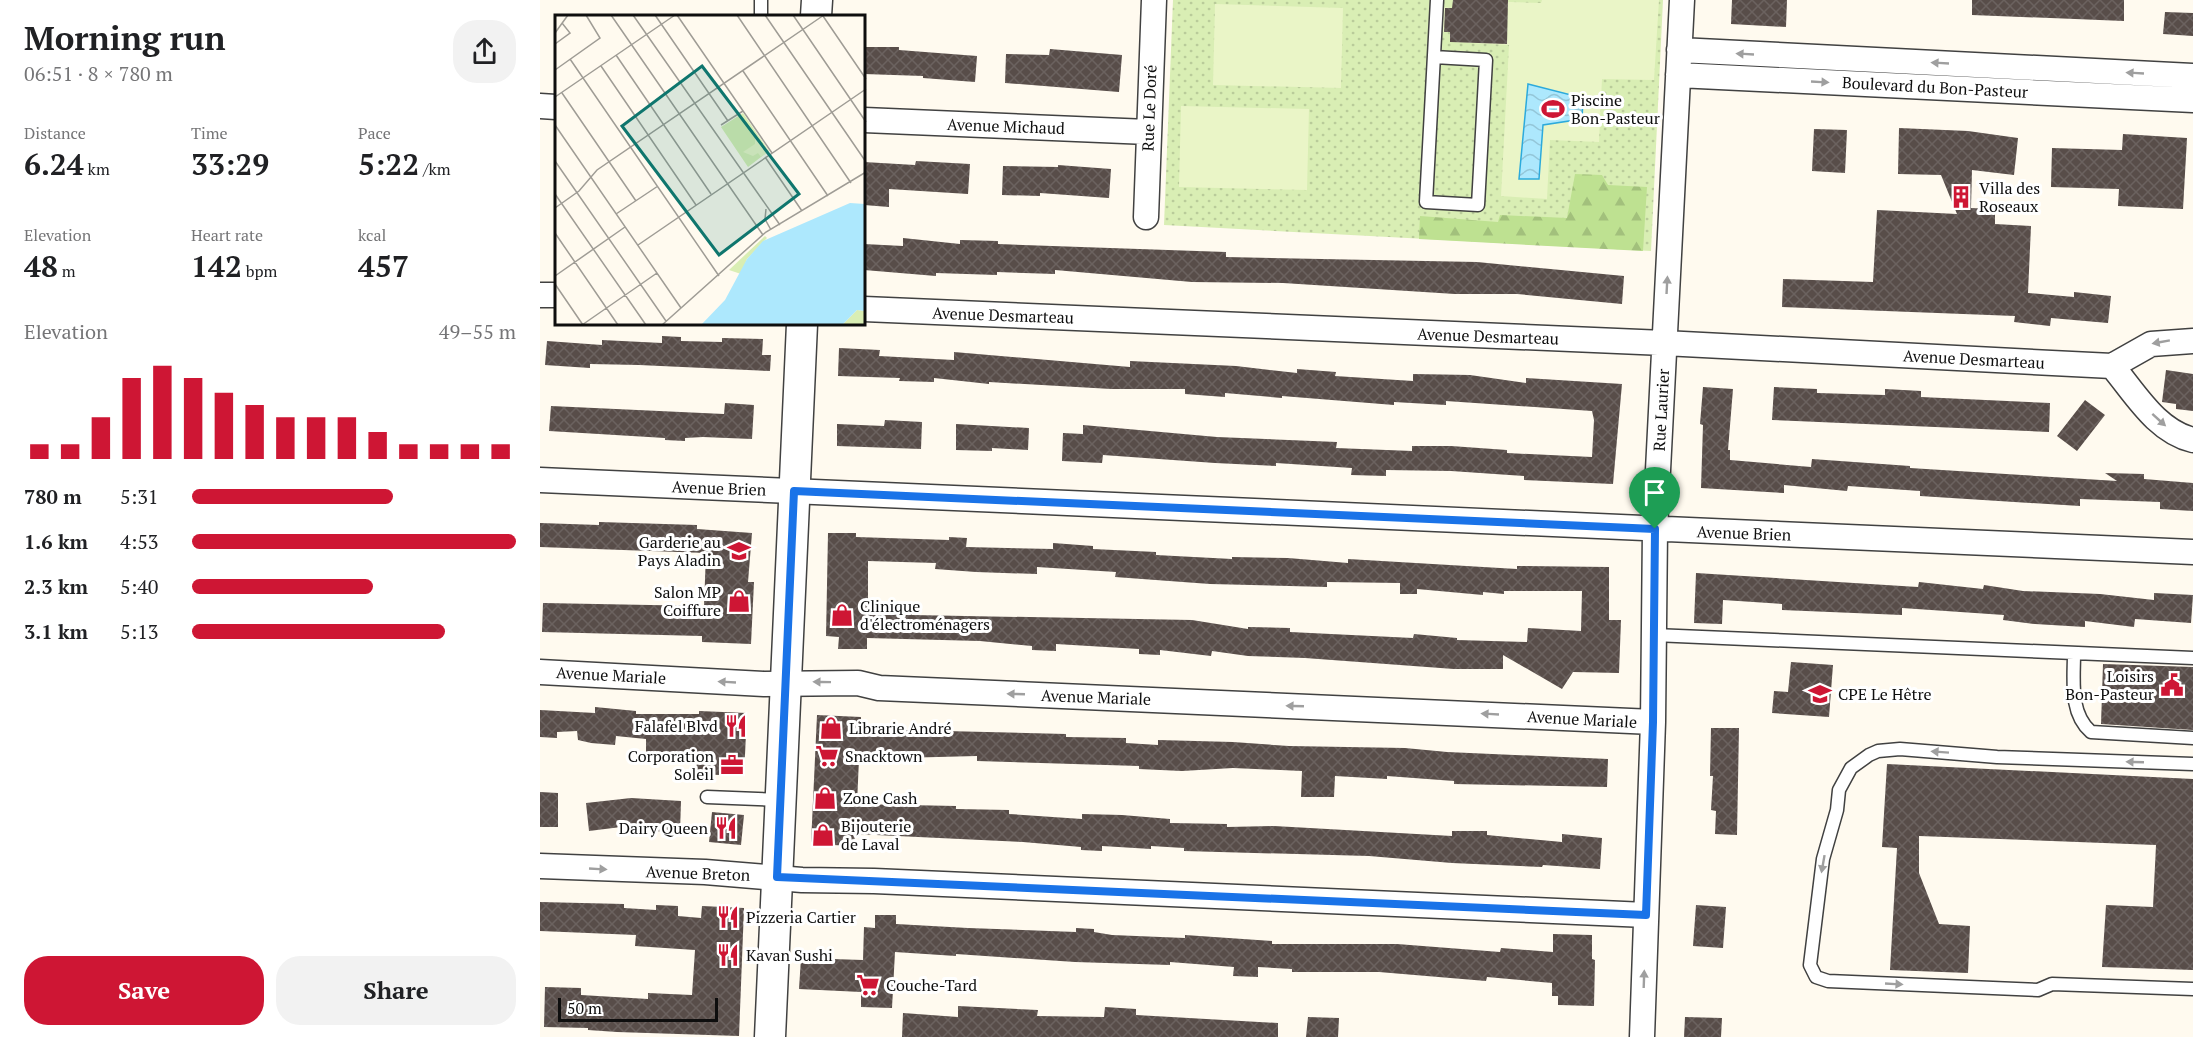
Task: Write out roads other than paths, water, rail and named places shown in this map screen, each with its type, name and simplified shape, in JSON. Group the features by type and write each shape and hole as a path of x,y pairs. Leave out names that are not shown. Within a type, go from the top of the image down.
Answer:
{"street":[{"path":"816,15 817,0"},
{"name":"Rue Le Doré","path":"1146,217 1154,0"},
{"name":"Rue Laurier","path":"1642,1037 1653,722 1655,529 1682,0"},
{"name":"Boulevard du Bon-Pasteur","path":"1679,50 2019,67 2187,87"},
{"name":"Boulevard du Bon-Pasteur","path":"1678,75 2017,91 2187,87"},
{"path":"540,106 555,107"},
{"name":"Avenue Michaud","path":"866,120 1148,132"},
{"path":"540,295 555,296"},
{"name":"Avenue Desmarteau","path":"866,309 1664,343 2112,366"},
{"path":"770,1037 802,326"},
{"path":"2193,341 2151,344 2112,366 2159,421 2174,433 2193,440"},
{"name":"Avenue Brien","path":"540,480 2193,552"},
{"name":"Avenue Mariale","path":"540,672 785,683 858,683 879,688 1653,722"},
{"name":"Avenue Breton","path":"540,866 1646,915"}],"lane":[{"path":"1434,57 1486,60 1478,205 1426,202 1437,0"},
{"path":"1887,85 1888,61"},
{"path":"2017,91 2019,67"},
{"path":"1654,636 2193,658"},
{"path":"2074,653 2075,702 2078,715 2091,732 2193,738"},
{"path":"2193,764 1997,757 1900,749 1878,751 1869,755 1851,768 1839,790 1837,810 1823,859 1810,961 1813,973 1828,981 2038,990 2052,984 2193,989"},
{"path":"707,797 780,800"}],"water":[{"name":"Piscine Bon-Pasteur","path":"1528,84 1583,98 1582,119 1543,125 1539,179 1519,179"}],"place":[{"name":"Piscine Bon-Pasteur","path":"1553,109"},
{"name":"Villa des Roseaux","path":"1961,197"},
{"name":"Garderie au Pays Aladin","path":"739,551"},
{"name":"Salon MP Coiffure","path":"739,601"},
{"name":"Clinique d'électroménagers","path":"842,615"},
{"name":"Loisirs Bon-Pasteur","path":"2172,685"},
{"name":"CPE Le Hêtre","path":"1820,694"},
{"name":"Falafel Blvd","path":"736,726"},
{"name":"Librarie André","path":"831,728"},
{"name":"Snacktown","path":"827,756"},
{"name":"Corporation Soleil","path":"732,765"},
{"name":"Zone Cash","path":"825,798"},
{"name":"Dairy Queen","path":"726,828"},
{"name":"Bijouterie de Laval","path":"823,835"},
{"name":"Pizzeria Cartier","path":"728,917"},
{"name":"Kavan Sushi","path":"728,955"},
{"name":"Couche-Tard","path":"868,985"}]}
